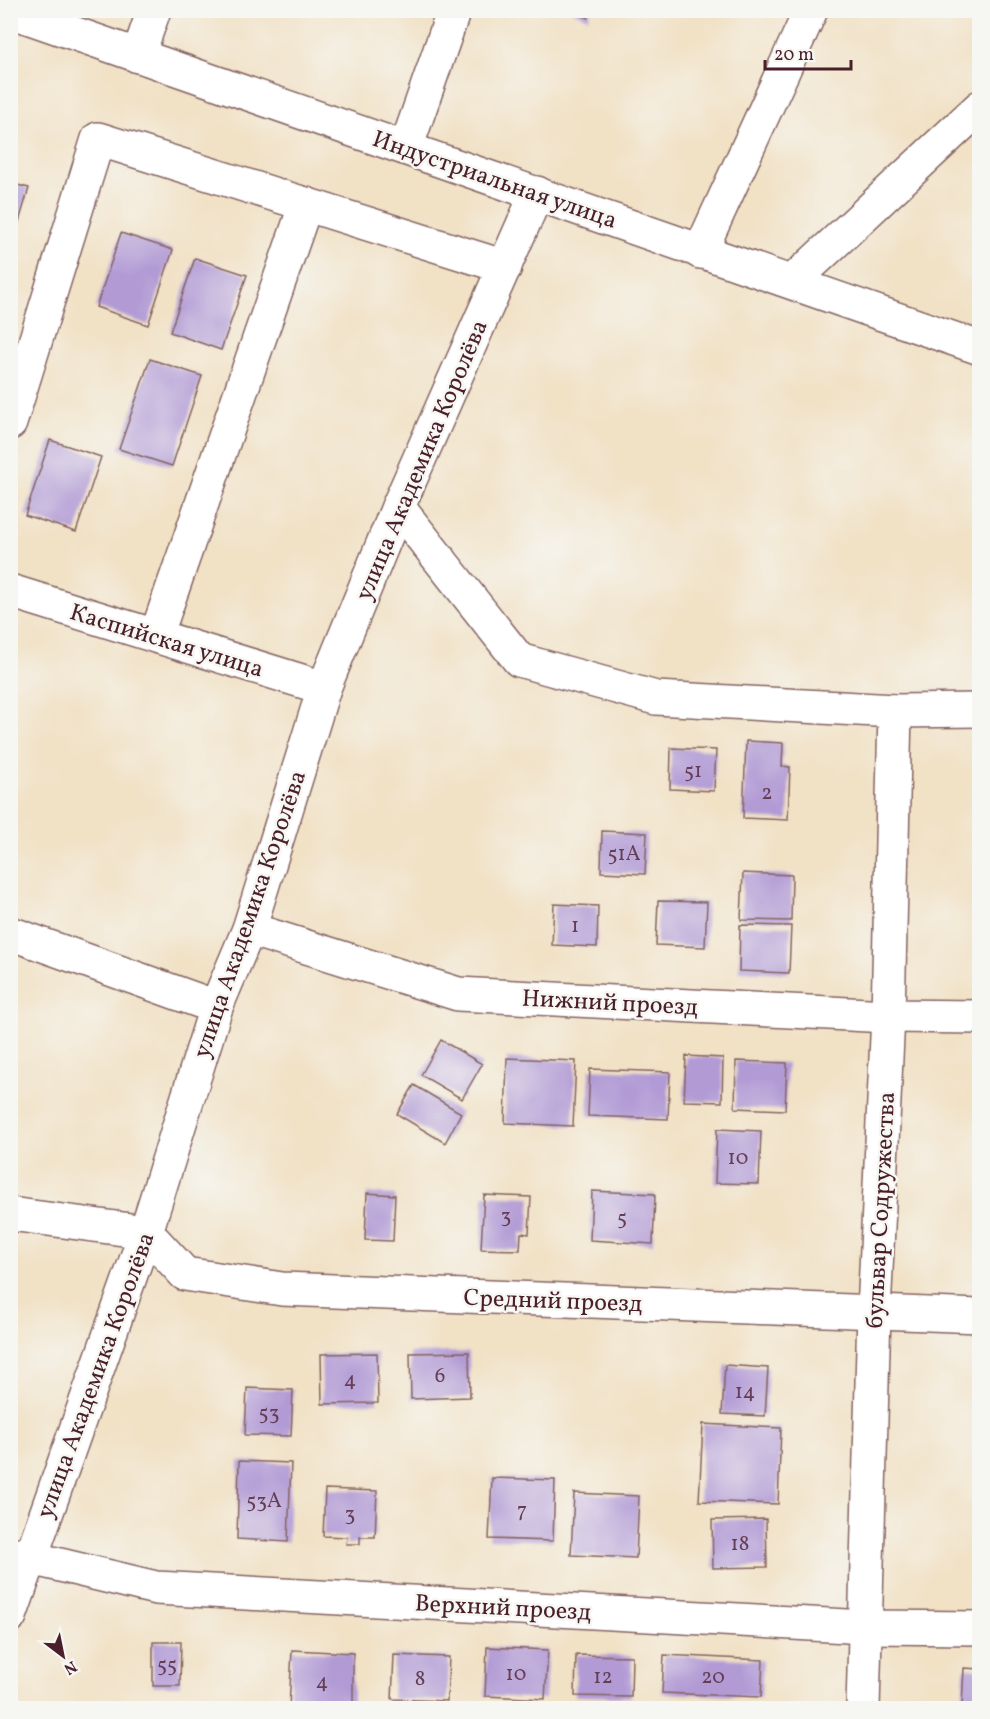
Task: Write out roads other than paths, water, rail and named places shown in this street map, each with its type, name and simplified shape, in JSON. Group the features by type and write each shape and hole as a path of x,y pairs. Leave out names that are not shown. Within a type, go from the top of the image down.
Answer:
{"street":[{"path":"138,56 154,10"},
{"path":"406,148 454,10"},
{"path":"700,252 811,10"},
{"name":"Индустриальная улица","path":"10,11 980,348"},
{"path":"792,282 980,107"},
{"path":"10,423 98,139 505,267"},
{"name":"улица Академика Королёва","path":"10,1616 20,1555 146,1232 216,1007 249,929 324,688 398,507 537,193"},
{"path":"156,636 306,204"},
{"path":"398,507 519,660 656,698 895,711 980,710"},
{"name":"Каспийская улица","path":"10,591 324,688"},
{"name":"бульвар Содружества","path":"863,1708 874,1312 888,1016 895,711"},
{"name":"Нижний проезд","path":"249,929 458,994 888,1016 980,1017"},
{"path":"10,933 216,1007"},
{"path":"10,1214 146,1232"},
{"name":"Средний проезд","path":"146,1232 185,1274 282,1289 980,1316"},
{"name":"Верхний проезд","path":"20,1555 156,1588 866,1627 980,1628"}]}
